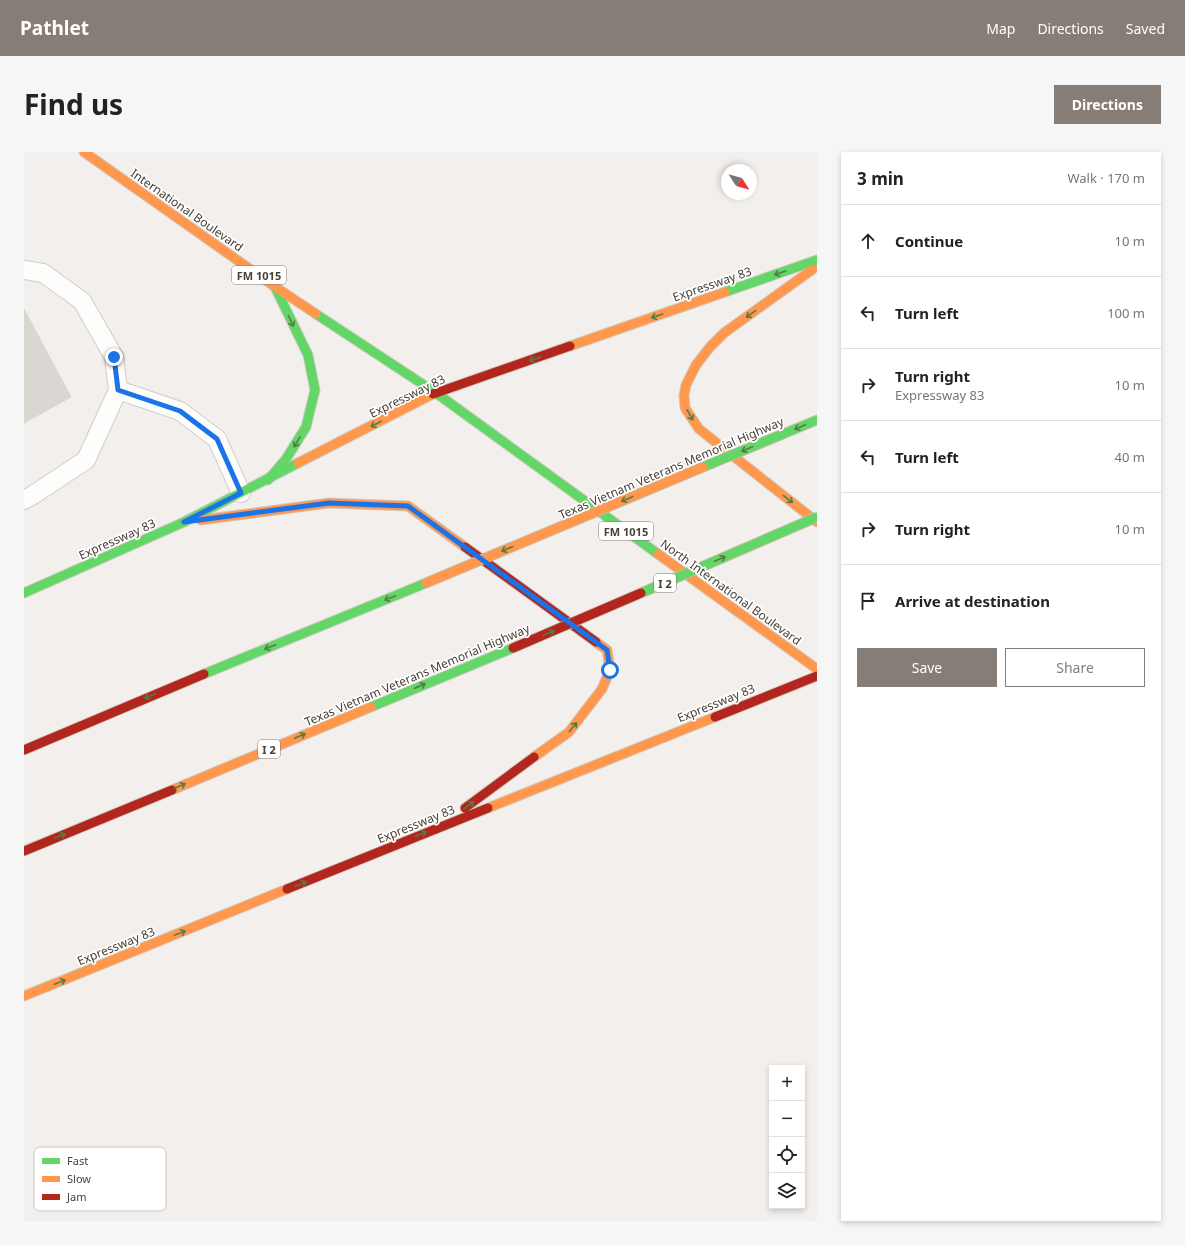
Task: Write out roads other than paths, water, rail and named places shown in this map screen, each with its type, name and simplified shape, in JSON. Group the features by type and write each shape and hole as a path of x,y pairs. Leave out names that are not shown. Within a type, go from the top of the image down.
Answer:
{"main road":[{"name":"International Boulevard","path":"84,152 274,286 436,393"},
{"name":"Expressway 83","path":"24,593 184,522 436,393 817,260"},
{"path":"817,266 724,333 714,343 694,369 686,384 684,405 699,429 817,522"},
{"path":"268,480 286,459 306,427 315,390 308,356 274,286"},
{"name":"North International Boulevard","path":"436,393 817,669"},
{"name":"Texas Vietnam Veterans Memorial Highway","path":"24,750 817,420"},
{"path":"184,522 329,503 408,506 607,650 610,670 602,689 569,732 438,828"},
{"name":"Texas Vietnam Veterans Memorial Highway","path":"24,851 513,648 817,517"},
{"name":"Expressway 83","path":"24,996 817,676"},
{"path":"24,744 105,715"}],"lane":[{"path":"24,270 43,274 82,301 114,357 118,390 86,460 24,500"},
{"path":"118,390 180,411 217,439 241,493"}]}
